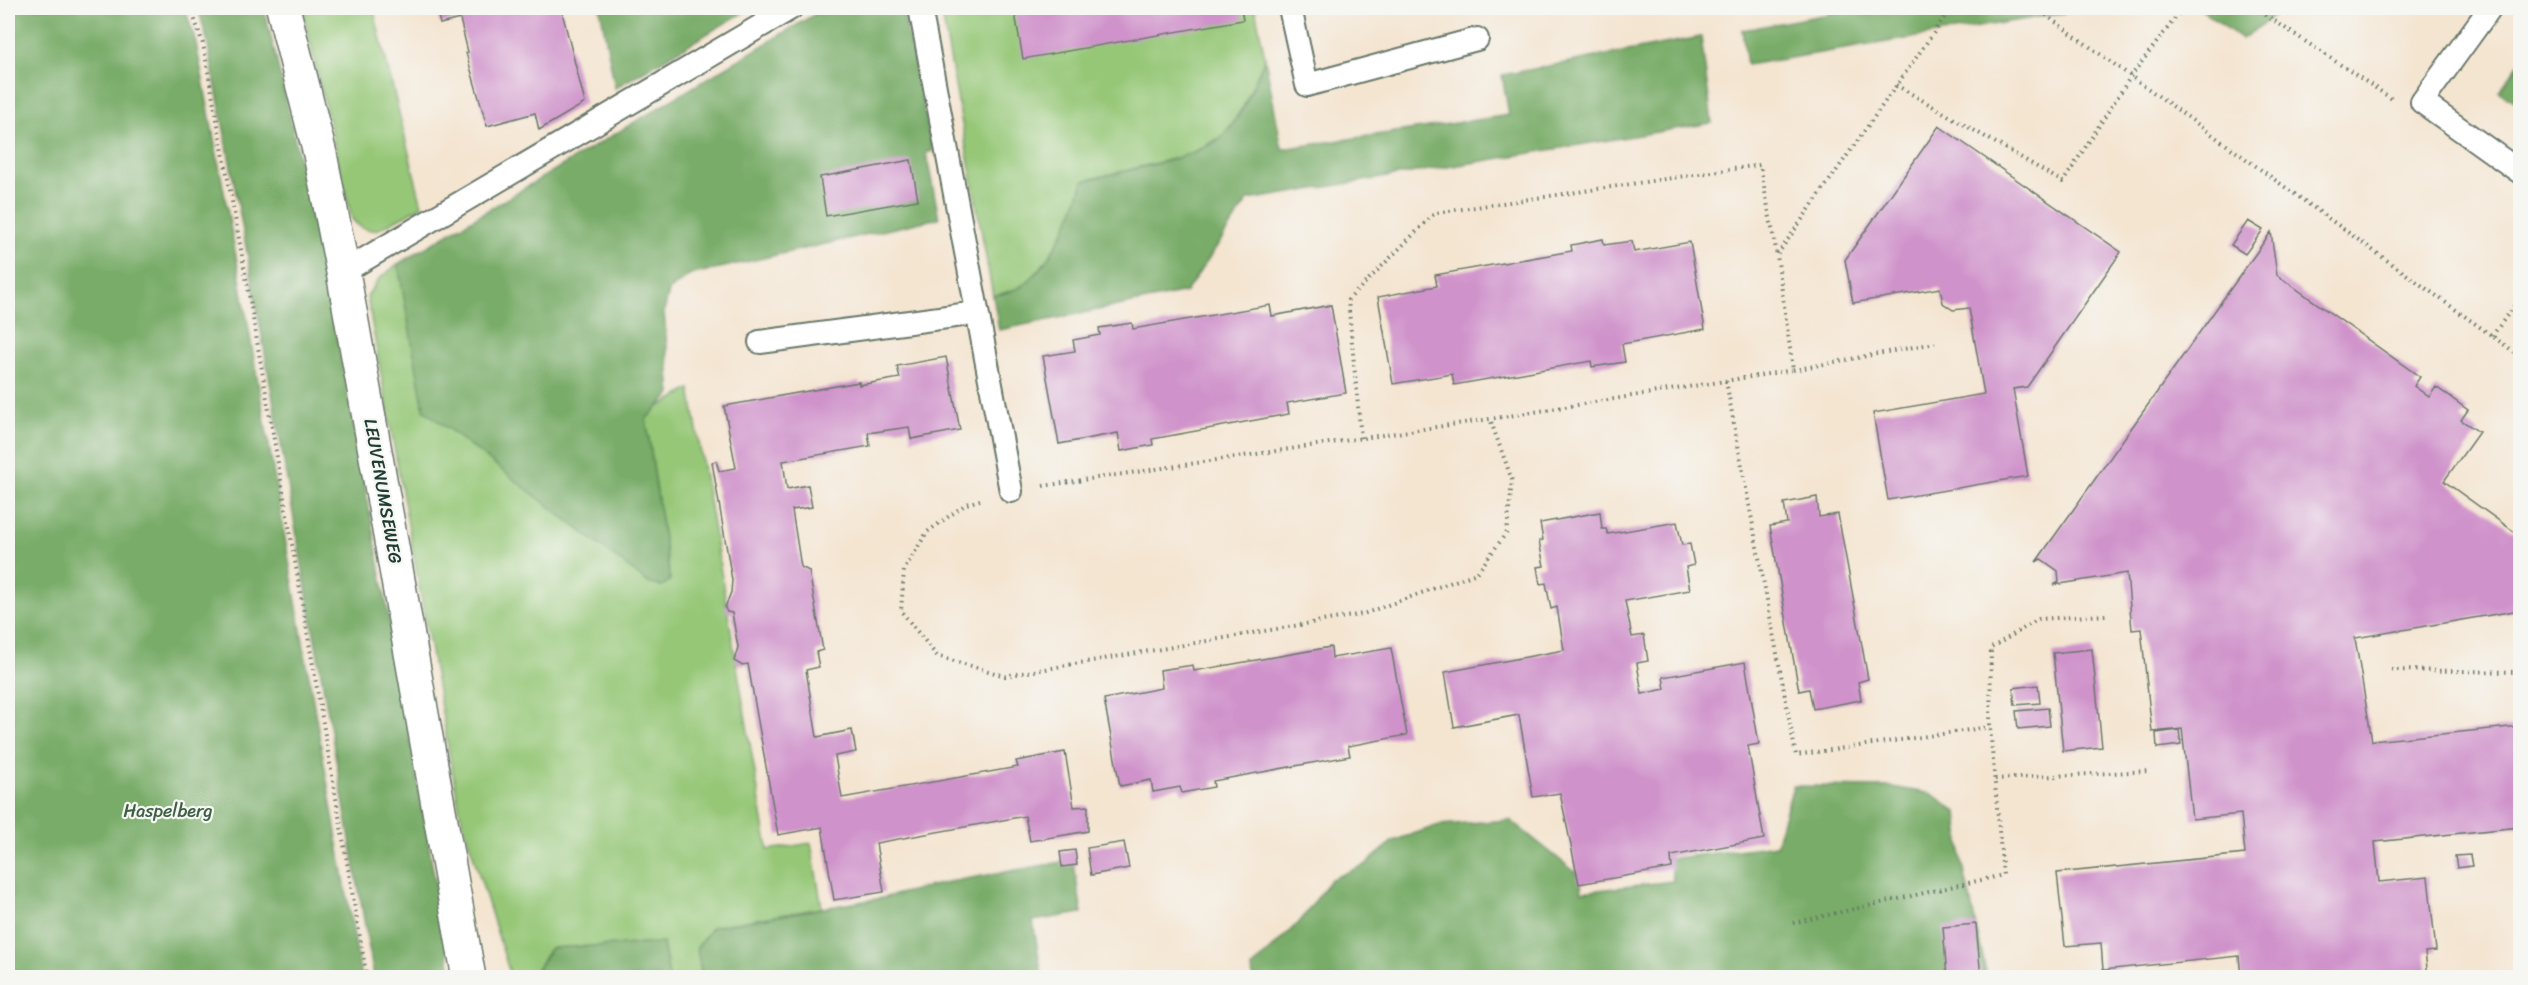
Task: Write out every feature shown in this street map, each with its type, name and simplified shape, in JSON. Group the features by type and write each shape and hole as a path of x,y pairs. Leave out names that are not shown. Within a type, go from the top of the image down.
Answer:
{"main road":[{"name":"LEUVENUMSEWEG","path":"283,8 320,154 343,272 469,978"}],"lane":[{"path":"343,272 791,8"},
{"path":"920,8 1011,491"},
{"path":"1290,8 1307,85 1477,39"},
{"path":"2490,8 2422,102 2520,172"},
{"path":"760,342 977,313"}],"path":[{"path":"192,8 202,44 242,254 368,978"},
{"path":"1777,255 1952,8"},
{"path":"2036,8 2520,356"},
{"path":"1896,85 2063,182 2131,76 2183,8"},
{"path":"2255,8 2393,99 2422,102"},
{"path":"1361,438 1348,300 1435,213 1760,165 1777,255 1793,370"},
{"path":"2492,336 2520,297"},
{"path":"1490,419 1512,480 1507,532 1477,573 1364,614 1005,676 937,656 901,611 904,570 927,532 966,504 1011,491 1490,419 1793,370 1935,343"},
{"path":"1726,381 1796,755 1990,728"},
{"path":"1793,923 2003,875 1990,728 1991,648 2039,619 2106,615"},
{"path":"2391,669 2520,672"},
{"path":"1995,779 2150,771"}],"green space":[{"name":"Haspelberg","path":"8,8 185,8 196,43 238,267 361,977 8,977"},
{"path":"198,8 263,8 268,25 296,143 345,380 452,977 374,977 250,268 207,40"},
{"path":"302,8 373,8 422,206 379,229 364,228 352,219"},
{"path":"600,8 751,8 615,88"},
{"path":"825,8 898,8 904,17 933,151 926,153 939,218 689,275 669,291 664,312 671,394 646,419 670,580 662,586 650,584 424,410 398,264"},
{"path":"941,8 1255,8 1265,58 1243,107 1223,136 1188,155 1083,181 1067,224 1051,254 1041,267 1020,287 993,296"},
{"path":"1860,8 2093,8 1747,65 1742,30"},
{"path":"2199,8 2285,8 2242,39"},
{"path":"1701,37 1712,123 1248,200 1186,292 999,330 993,296 1020,287 1041,267 1051,254 1067,224 1083,181 1177,158 1196,151 1224,135 1248,99 1265,58 1282,149 1509,115 1502,75"},
{"path":"2520,62 2520,105 2499,92"},
{"path":"398,264 425,410 651,584 662,586 670,580 646,419 655,409 690,389 768,850 811,843 822,908 712,927 697,948 702,977 669,977 663,943 551,948 536,970 538,977 511,977 460,813 367,296 379,279"},
{"path":"1793,786 1892,787 1932,794 1957,812 1962,861 1987,977 1253,978 1252,968 1302,919 1331,879 1365,865 1393,841 1439,825 1510,820 1580,876 1582,892 1673,881 1670,859 1776,845"},
{"path":"1073,860 1082,913 1033,921 1042,977 702,977 697,948 712,927 882,898 948,882"},
{"path":"663,943 669,977 538,977 536,971 551,948"}],"building":[{"path":"436,8 561,8 585,103 539,130 535,113 487,126 466,53 468,52 460,19 440,24"},
{"path":"1014,8 1241,8 1243,20 1023,59"},
{"path":"2277,8 2294,8 2288,16"},
{"path":"1939,126 2121,252 2027,387 2013,389 2028,476 1888,500 1873,413 1984,394 1969,308 1953,310 1943,303 1940,288 1853,303 1845,260"},
{"path":"911,160 918,200 826,216 820,177"},
{"path":"2248,221 2263,230 2245,254 2231,245"},
{"path":"2271,232 2277,275 2420,377 2414,386 2429,397 2436,387 2468,410 2461,420 2479,432 2444,481 2520,536 2520,610 2355,638 2372,741 2520,726 2520,827 2375,842 2379,882 2428,877 2436,951 2425,952 2428,976 2453,973 2453,978 2241,978 2239,956 2103,970 2101,943 2065,946 2057,873 2245,854 2241,814 2192,819 2182,729 2152,732 2141,629 2132,630 2127,573 2054,585 2059,582 2058,571 2041,559 2036,562"},
{"path":"1603,239 1604,245 1632,241 1634,252 1690,242 1705,329 1622,344 1625,362 1592,367 1591,361 1454,385 1452,374 1393,384 1378,297 1437,286 1435,275 1572,251 1571,245"},
{"path":"1270,305 1272,316 1331,305 1346,393 1287,403 1289,414 1152,439 1153,445 1121,451 1118,433 1059,444 1043,356 1075,351 1073,340 1100,335 1099,328 1132,323 1133,329"},
{"path":"946,357 960,430 911,439 909,427 868,433 870,446 783,461 787,489 808,485 812,507 792,510 801,567 809,571 823,650 816,652 819,667 806,670 817,737 852,730 856,752 835,756 842,798 1018,767 1016,761 1065,752 1074,807 1088,806 1088,831 1030,841 1025,816 876,843 884,892 834,900 822,827 778,835 748,664 741,665 734,661 738,647 732,613 727,612 725,608 731,592 732,580 712,462 716,461 719,471 736,468 724,406 859,382 859,385 900,378 897,366"},
{"path":"1817,497 1819,517 1838,514 1868,679 1858,682 1861,700 1813,709 1809,689 1799,691 1770,526 1787,523 1784,503"},
{"path":"1600,512 1602,529 1606,529 1608,534 1677,522 1682,545 1690,544 1694,565 1686,567 1690,590 1625,601 1632,637 1644,635 1648,661 1637,663 1642,694 1665,689 1663,677 1745,662 1759,744 1748,746 1764,839 1671,856 1672,868 1579,884 1560,793 1533,797 1519,715 1454,727 1445,672 1564,650 1557,607 1551,609 1546,583 1540,584 1537,567 1544,566 1539,541 1543,540 1540,523"},
{"path":"1331,647 1332,658 1391,648 1407,735 1348,746 1350,756 1213,781 1214,787 1182,793 1180,787 1153,792 1151,780 1120,786 1104,699 1162,688 1160,670 1193,665 1194,671"},
{"path":"2092,649 2102,747 2063,751 2053,653"},
{"path":"2038,685 2040,703 2015,705 2013,688"},
{"path":"2048,708 2050,726 2018,729 2016,711"},
{"path":"2179,730 2181,745 2157,748 2156,733"},
{"path":"1124,842 1129,868 1091,875 1087,848"},
{"path":"1075,850 1077,865 1062,867 1060,852"},
{"path":"2470,855 2472,866 2457,868 2455,856"},
{"path":"1976,924 1981,978 1947,978 1943,927"}]}
